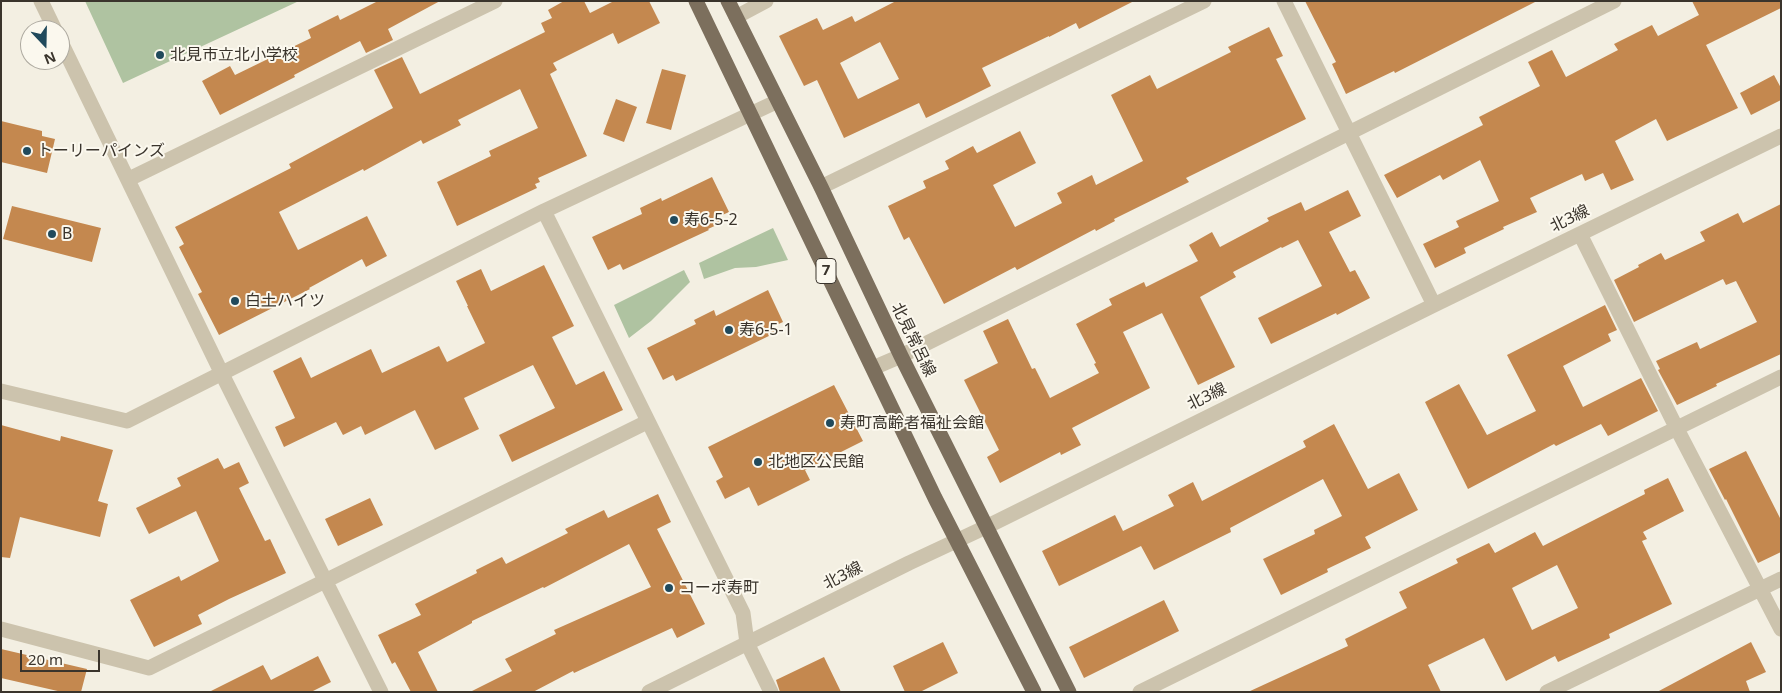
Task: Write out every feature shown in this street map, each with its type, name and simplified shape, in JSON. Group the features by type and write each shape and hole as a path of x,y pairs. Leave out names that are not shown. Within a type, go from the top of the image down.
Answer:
{"main road":[{"name":"7","path":"696,1 957,541 1034,692"},
{"name":"北見常呂線","path":"728,1 821,187 901,356 1069,692"}],"street":[{"path":"41,1 50,20"},
{"path":"129,179 495,1"},
{"path":"736,17 766,1"},
{"path":"821,187 1204,1"},
{"path":"1284,1 1434,304"},
{"path":"873,368 901,356 1614,1"},
{"path":"70,60 222,374 381,692"},
{"path":"1,391 127,421 544,211 778,101"},
{"name":"北3線","path":"649,692 1434,304 1781,136"},
{"path":"544,211 743,613 747,644 771,692"},
{"path":"1580,234 1676,427 1781,630"},
{"path":"1140,692 1781,376"},
{"path":"1,629 150,668 648,422"},
{"path":"1548,692 1781,579"}],"green space":[{"name":"北見市立北小学校","path":"85,1 299,1 123,83"},
{"path":"773,228 788,260 756,267 735,268 704,279 699,263"},
{"path":"684,270 690,282 651,321 629,338 614,305"}],"building":[{"path":"378,1 440,1 388,29 393,40 366,53 360,41 220,115 202,81 230,66 235,75 311,38 308,30 338,15 340,20"},
{"path":"564,1 584,1 590,13 614,1 649,1 660,23 618,44 613,33 553,63 557,70 550,74 587,156 538,178 540,182 535,184 537,188 457,226 437,182 491,156 489,151 538,128 520,89 458,120 461,125 423,144 421,140 364,171 363,169 279,212 298,250 367,216 387,256 366,267 362,259 310,289 219,335 198,294 202,292 179,247 184,244 175,227 291,168 289,164 393,108 374,70 402,57 420,94 545,32 541,23 552,18 548,10"},
{"path":"896,1 1134,1 1079,29 1076,23 982,68 991,86 926,118 919,103 844,138 817,80 804,86 779,36 817,18 823,30 852,16 855,22","holes":["880,42 899,79 858,99 840,63"]},
{"path":"1305,1 1537,1 1395,73 1394,71 1346,94 1332,64 1336,62"},
{"path":"1692,1 1781,1 1781,8 1706,45 1738,108 1667,141 1656,119 1615,141 1634,180 1611,190 1603,173 1585,181 1582,174 1530,198 1537,212 1503,227 1504,229 1464,248 1466,253 1435,268 1423,244 1459,227 1456,221 1499,201 1480,160 1443,180 1440,175 1397,198 1384,175 1483,125 1479,117 1540,86 1528,62 1552,50 1566,77 1618,50 1614,44 1652,25 1658,36 1699,15"},
{"path":"1269,27 1283,56 1276,59 1306,119 1186,178 1189,182 1114,219 1115,221 1096,231 1095,229 1017,270 1015,267 944,304 909,237 904,240 888,206 926,188 923,181 949,169 945,161 973,146 977,153 1020,131 1036,163 993,185 1015,227 1062,203 1057,193 1092,175 1096,185 1143,161 1111,95 1150,75 1157,89 1231,52 1228,47"},
{"path":"662,69 686,75 671,130 646,123"},
{"path":"1774,75 1781,88 1781,100 1751,115 1740,93"},
{"path":"616,99 637,107 624,142 603,134"},
{"name":"トーリーパインズ","path":"1,121 42,131 42,136 55,139 47,173 1,162"},
{"name":"寿6-5-2","path":"712,177 729,212 718,217 721,223 623,270 620,264 608,270 592,237 642,214 640,208 661,198 662,201"},
{"path":"1348,190 1361,216 1329,232 1350,272 1355,270 1370,298 1337,315 1336,313 1271,344 1258,318 1322,286 1298,240 1281,247 1233,272 1236,277 1200,297 1235,367 1198,385 1162,313 1123,332 1150,388 1072,428 1081,445 1061,455 1060,452 1000,483 987,457 999,450 964,380 998,363 983,331 1008,319 1032,369 1035,368 1050,398 1099,373 1094,364 1096,363 1076,324 1112,305 1109,299 1144,282 1146,287 1198,261 1189,245 1212,232 1220,247 1269,221 1267,218 1301,202 1305,211"},
{"path":"1781,204 1781,354 1716,384 1717,386 1677,405 1658,370 1660,369 1656,361 1697,342 1700,349 1757,322 1736,281 1726,285 1723,279 1634,322 1614,280 1661,253 1665,260 1705,241 1700,232 1738,213 1743,223"},
{"name":"B","path":"12,206 101,228 92,262 3,239"},
{"path":"544,265 574,326 552,337 576,385 604,371 623,410 512,462 499,435 555,408 533,365 464,398 479,429 435,450 415,410 365,435 361,426 343,435 336,422 284,447 275,427 295,418 273,371 301,357 311,378 371,349 382,373 439,346 447,362 485,343 456,281 481,269 491,291"},
{"name":"寿6-5-1","path":"768,290 783,322 772,327 775,333 676,381 673,375 663,380 647,348 696,324 694,320 714,310 716,316"},
{"path":"1605,305 1617,330 1608,334 1611,341 1563,366 1583,407 1641,378 1658,411 1608,436 1601,424 1556,446 1554,444 1468,489 1425,402 1459,384 1487,435 1536,411 1507,355"},
{"path":"834,385 863,441 805,470 810,480 758,506 749,487 725,499 716,481 723,477 708,447"},
{"path":"1334,424 1368,489 1399,473 1418,510 1365,537 1371,548 1327,569 1328,572 1281,595 1263,559 1315,534 1314,530 1342,516 1323,479 1230,528 1231,532 1154,570 1141,546 1059,586 1042,551 1115,515 1123,531 1174,506 1168,495 1193,482 1202,501 1306,447 1303,441"},
{"path":"1,425 60,441 61,436 113,450 98,501 108,504 100,537 20,517 10,558 1,557"},
{"path":"1746,451 1781,520 1781,552 1758,563 1709,469"},
{"path":"218,458 224,469 239,462 249,483 239,488 265,541 270,539 286,573 198,615 202,624 154,647 130,600 179,576 181,581 219,561 196,511 149,534 136,508 181,486 177,478"},
{"path":"1668,478 1684,511 1643,532 1647,539 1642,541 1672,604 1609,634 1610,638 1558,662 1555,656 1506,681 1484,638 1428,665 1441,692 1248,692 1348,646 1345,639 1407,608 1399,592 1458,563 1456,559 1489,543 1495,553 1535,532 1543,546 1645,494 1644,490","holes":["1557,565 1578,608 1532,630 1512,588"]},
{"path":"658,494 671,522 657,529 705,624 677,638 672,628 574,673 573,671 533,692 470,692 512,671 505,659 556,634 554,630 651,587 629,544 544,588 472,621 472,623 418,652 438,692 411,692 395,662 392,664 378,635 421,615 415,604 477,573 476,570 502,557 506,564 568,533 565,529 604,510 608,518"},
{"path":"370,498 383,525 338,546 325,519"},
{"path":"1164,600 1179,631 1084,678 1069,647"},
{"path":"943,642 958,673 920,692 905,692 893,666"},
{"path":"1751,642 1766,672 1746,681 1750,692 1657,692"},
{"path":"1,649 87,669 81,692 62,692 1,678"},
{"path":"318,656 331,682 311,692 209,692 263,665 271,680"},
{"path":"824,657 841,692 780,692 776,680"}],"place":[{"name":"北見市立北小学校","path":"160,55"},
{"name":"トーリーパインズ","path":"27,151"},
{"name":"寿6-5-2","path":"674,220"},
{"name":"B","path":"52,234"},
{"name":"白土ハイツ","path":"235,301"},
{"name":"寿6-5-1","path":"729,330"},
{"name":"寿町高齢者福祉会館","path":"830,423"},
{"name":"北地区公民館","path":"758,462"},
{"name":"コーポ寿町","path":"669,588"}]}
